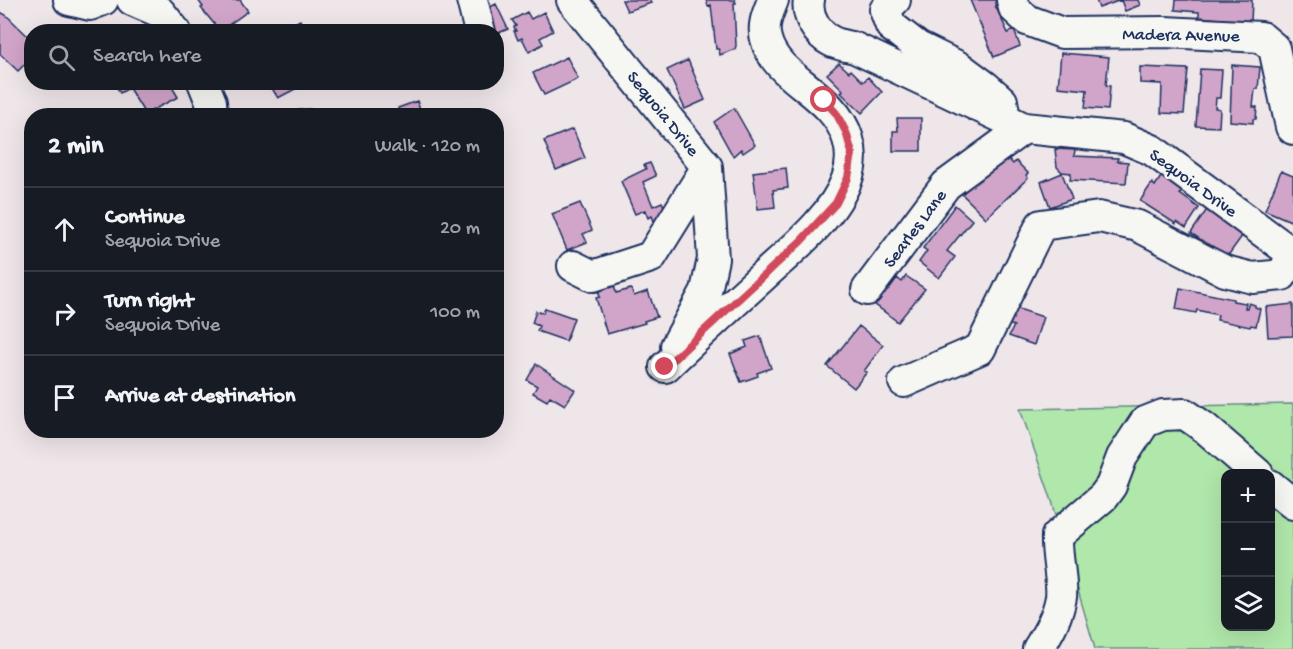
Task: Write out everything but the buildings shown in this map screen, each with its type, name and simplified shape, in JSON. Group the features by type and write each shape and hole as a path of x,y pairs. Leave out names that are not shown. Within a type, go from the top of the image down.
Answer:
{"street":[{"path":"69,0 90,5 103,0"},
{"path":"132,0 160,12 170,24"},
{"path":"472,0 478,24"},
{"name":"Sequoia Drive","path":"572,0 707,167 713,259 706,291 665,367 801,241 836,203 848,178 852,153 846,132 836,113 824,100 780,65 771,53 764,29 773,0"},
{"name":"Sequoia Drive","path":"809,0 807,9 815,27 831,41 855,48 1015,123 1124,138 1152,150 1293,254"},
{"path":"895,0 885,10 891,26 918,47 959,67 987,87 1002,101 1015,123"},
{"name":"Madera Avenue","path":"1012,0 1014,8 1027,20 1062,33 1165,32 1261,37 1274,48 1293,129"},
{"path":"206,90 211,108"},
{"name":"Searles Lane","path":"867,290 946,185 1015,123"},
{"path":"573,266 593,276 651,257 707,167"},
{"path":"904,382 980,349 1041,225 1099,217 1138,226 1225,271 1253,278 1282,275 1293,254"},
{"path":"1038,649 1052,627 1061,596 1057,536 1103,497 1111,486 1122,457 1145,422 1162,415 1185,414 1205,428 1252,469"},
{"path":"1275,488 1293,504"}],"green space":[{"path":"1293,404 1293,649 1095,649 1052,501 1020,409"}],"route":[{"path":"665,367 801,241 836,203 848,178 852,153 846,132 836,113 824,100"}]}
